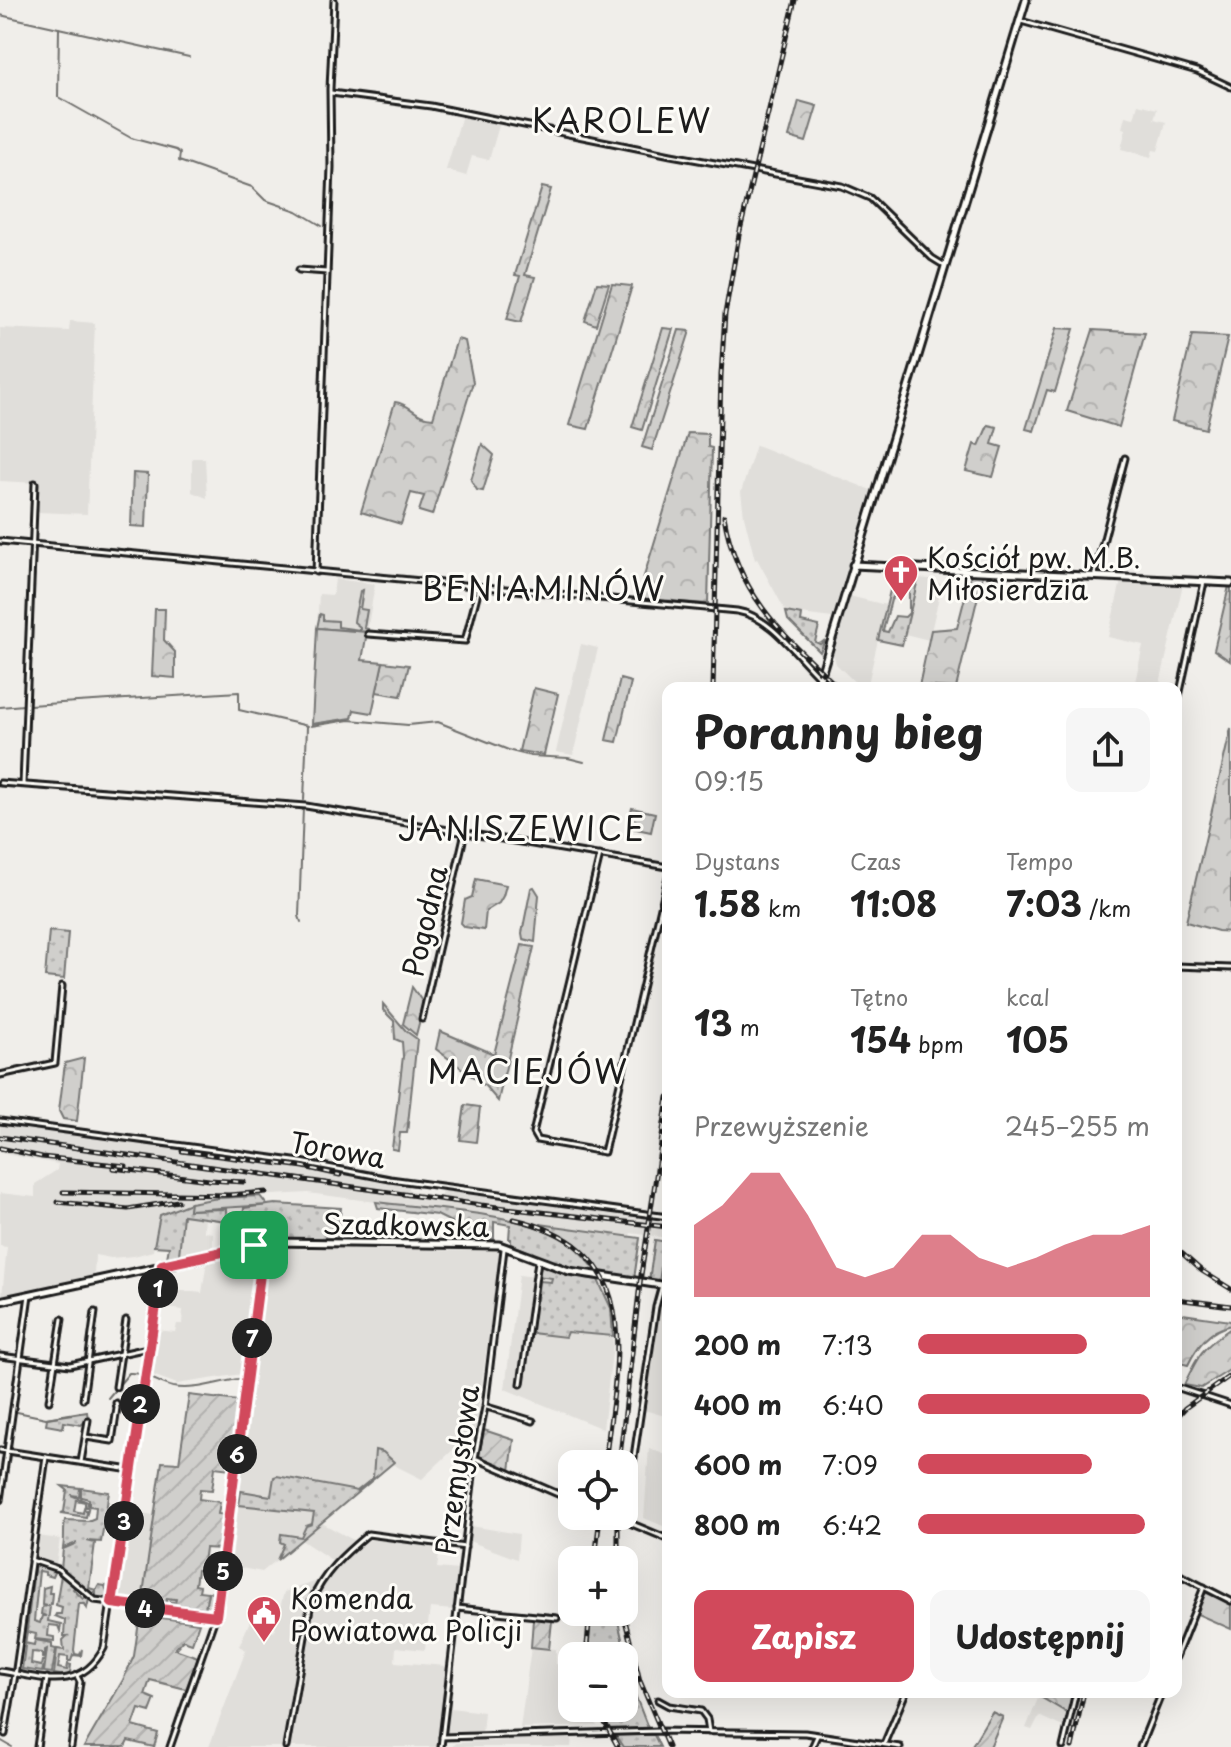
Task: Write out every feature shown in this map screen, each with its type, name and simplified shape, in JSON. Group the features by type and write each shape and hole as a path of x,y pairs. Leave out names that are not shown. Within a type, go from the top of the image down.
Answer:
{"street":[{"path":"316,572 334,0"},
{"path":"818,682 1026,0"},
{"path":"1020,21 1179,65 1231,87"},
{"path":"331,93 431,106 842,186 870,198 939,265 945,266"},
{"path":"299,270 327,272"},
{"path":"1094,577 1125,458"},
{"path":"23,784 35,483"},
{"path":"0,541 745,612 766,624 819,677"},
{"path":"853,565 1231,583"},
{"path":"1182,683 1204,582"},
{"path":"368,634 465,641 479,588"},
{"path":"0,783 306,806 662,866"},
{"name":"Pogodna","path":"422,1019 465,832"},
{"path":"600,855 533,1133 537,1140 604,1152 662,903"},
{"path":"1182,966 1231,968"},
{"path":"0,1075 55,1063 62,986"},
{"name":"Torowa","path":"0,1121 301,1162 390,1179 662,1217"},
{"path":"170,1747 216,1616 264,1243"},
{"name":"Szadkowska","path":"0,1301 264,1243 505,1245 569,1271 662,1286"},
{"name":"Przemysłowa","path":"441,1747 475,1458 485,1407 505,1245"},
{"path":"521,1384 539,1259"},
{"path":"0,1671 67,1680 94,1663 104,1648 162,1265"},
{"path":"0,1500 29,1295"},
{"path":"662,1297 651,1337 625,1501 625,1521 662,1536"},
{"path":"83,1399 95,1312"},
{"path":"49,1401 62,1319"},
{"path":"116,1387 126,1320"},
{"path":"0,1356 67,1365 148,1348"},
{"path":"1182,1389 1231,1405"},
{"path":"86,1437 112,1441 116,1403"},
{"path":"485,1407 533,1421"},
{"path":"81,1462 88,1420"},
{"path":"0,1450 131,1470"},
{"path":"5,1734 46,1457"},
{"path":"475,1458 558,1494"},
{"path":"286,1747 310,1609 318,1587 329,1570 368,1534 465,1547"},
{"path":"31,1560 58,1569 91,1598 216,1616"},
{"path":"1182,1576 1231,1601"},
{"path":"1182,1642 1204,1587"},
{"path":"457,1608 557,1618"},
{"path":"71,1747 80,1682 77,1676"},
{"path":"37,1747 47,1678"},
{"path":"883,1744 903,1698"},
{"path":"1063,1747 1075,1698"},
{"path":"1140,1747 1160,1698"},
{"path":"658,1700 669,1706 701,1711 707,1719 709,1732"},
{"path":"442,1737 656,1731 817,1734 900,1747"},
{"path":"812,1747 817,1734"}],"shaded area":[{"path":"1138,104 1157,109 1154,119 1166,122 1158,151 1153,150 1151,157 1121,149 1126,129 1122,128 1125,116 1134,118"},
{"path":"462,115 500,122 489,160 472,156 466,176 446,170"},
{"path":"70,321 95,323 87,514 37,512 38,483 0,481 0,328 69,331"},
{"path":"756,445 871,490 832,618 786,612 755,560 741,492"},
{"path":"192,458 205,458 207,498 192,492"},
{"path":"918,578 942,584 929,640 905,634"},
{"path":"335,579 375,584 367,632 317,628 319,594 333,595"},
{"path":"1121,581 1183,584 1160,682 1135,682 1143,645 1108,637"},
{"path":"849,596 886,605 868,682 855,682 836,664 832,649"},
{"path":"581,644 598,648 573,755 556,752"},
{"path":"0,1124 311,1166 409,1185 409,1190 425,1194 441,1196 442,1188 662,1222 662,1237 542,1224 575,1243 602,1274 554,1234 512,1220 308,1193 218,1198 177,1207 160,1215 153,1251 111,1258 95,1255 94,1275 2,1296 7,1247 0,1246 0,1193 35,1197 35,1184 57,1170 58,1164 0,1153"},
{"path":"244,1208 241,1242 224,1245 226,1209"},
{"path":"183,1215 205,1217 204,1232 213,1233 213,1249 179,1255"},
{"path":"270,1248 501,1251 475,1429 422,1479 392,1464 322,1523 355,1541 333,1561 301,1540 262,1572 231,1566"},
{"path":"259,1249 242,1374 177,1384 150,1374 156,1330 175,1332 177,1324 182,1324 183,1310 159,1307 165,1289 202,1293 207,1260"},
{"path":"519,1275 600,1285 612,1324 613,1344 603,1429 505,1389"},
{"path":"662,1300 662,1415 641,1409 656,1315"},
{"path":"649,1448 662,1453 662,1526 644,1518"},
{"path":"129,1511 154,1515 142,1601 118,1595"},
{"path":"471,1526 519,1534 517,1559 469,1541"},
{"path":"38,1536 60,1539 56,1564 35,1556"},
{"path":"371,1539 440,1548 437,1568 459,1570 454,1610 430,1608 425,1650 396,1647 395,1662 447,1666 437,1747 209,1747 246,1650 239,1646 250,1621 274,1632 284,1592 317,1581"},
{"path":"531,1647 556,1649 558,1722 596,1722 597,1726 520,1728"},
{"path":"1038,1698 1069,1714 1065,1728 1039,1716 1032,1730 1026,1728"},
{"path":"450,1708 484,1712 482,1733 447,1732"},
{"path":"572,1737 571,1747 452,1747 455,1743"}],"green space":[{"path":"799,101 817,106 806,142 789,137"},
{"path":"542,187 551,189 525,275 535,277 521,322 507,319 520,276 515,275"},
{"path":"597,283 609,284 596,325 585,321"},
{"path":"612,284 632,286 588,429 569,425"},
{"path":"663,328 673,329 642,430 632,427"},
{"path":"1057,328 1074,329 1055,392 1047,390 1034,431 1026,429"},
{"path":"679,330 690,331 652,450 642,447"},
{"path":"1093,330 1145,333 1119,427 1067,411"},
{"path":"1192,335 1228,337 1206,429 1172,421"},
{"path":"457,339 465,341 473,382 432,515 419,511 424,496 411,493 401,524 361,512 395,402 433,418"},
{"path":"988,425 997,427 992,444 1002,447 993,477 966,471 974,444 979,446"},
{"path":"688,433 708,434 708,447 712,448 708,604 637,599"},
{"path":"482,444 494,455 483,491 477,490 471,480"},
{"path":"133,473 148,474 146,527 131,526"},
{"path":"895,570 908,571 891,600 883,631 888,632 895,616 905,617 909,613 912,572 920,571 902,645 878,640"},
{"path":"971,574 983,575 957,682 920,682 931,630 957,628"},
{"path":"1231,586 1230,661 1214,650"},
{"path":"363,590 360,609 367,610 364,628 368,629 367,632 317,628 320,614 323,620 338,621 338,627 360,630 354,622 360,591"},
{"path":"155,609 165,609 164,640 175,652 175,678 152,676"},
{"path":"786,612 802,615 801,622 819,626 815,642 820,644 825,640 820,652 788,620"},
{"path":"317,628 367,632 362,660 383,662 372,713 354,710 352,718 312,724"},
{"path":"383,662 409,665 401,696 376,692"},
{"path":"620,679 631,682 617,742 606,740"},
{"path":"534,688 558,694 544,755 519,751"},
{"path":"1231,728 1231,932 1186,922"},
{"path":"632,808 655,813 651,832 627,827"},
{"path":"476,879 506,885 499,903 486,911 484,930 465,927 461,923 465,900 472,897"},
{"path":"534,887 539,895 535,942 523,939 522,933 531,888"},
{"path":"49,931 68,933 64,979 45,977"},
{"path":"522,945 534,947 498,1101 485,1086 436,1049 440,1031 494,1054"},
{"path":"412,987 424,1004 416,1035 403,1024"},
{"path":"383,1004 417,1039 407,1133 400,1133 398,1150 392,1149 402,1042 395,1039 394,1021 383,1010"},
{"path":"84,1058 77,1121 63,1119 59,1111 65,1063"},
{"path":"465,1105 480,1107 476,1142 460,1140"},
{"path":"260,1196 267,1205 189,1210 190,1203"},
{"path":"376,1202 476,1213 527,1224 568,1242 598,1273 562,1266 511,1244 510,1225 494,1222 494,1239 466,1239 465,1229 437,1215 378,1208"},
{"path":"190,1203 189,1210 226,1209 226,1221 183,1215 179,1255 167,1258 169,1247 154,1246 160,1215"},
{"path":"275,1204 341,1208 337,1239 264,1239 266,1227 243,1224 244,1208"},
{"path":"540,1224 640,1238 634,1279 602,1274 575,1243"},
{"path":"655,1240 662,1241 659,1282 649,1281"},
{"path":"542,1265 568,1275 598,1280 611,1308 613,1336 567,1332 565,1337 532,1333 533,1303 537,1300 539,1281 551,1282 552,1278 537,1276"},
{"path":"1182,1314 1231,1321 1231,1325 1205,1340 1188,1365 1182,1364"},
{"path":"1231,1328 1231,1369 1201,1388 1184,1385 1202,1352"},
{"path":"189,1395 239,1401 230,1469 215,1467 212,1490 200,1489 199,1499 220,1502 218,1514 226,1515 221,1549 205,1548 202,1570 197,1570 195,1585 200,1586 199,1591 208,1592 205,1608 175,1604 176,1599 167,1598 166,1603 142,1601 162,1462 179,1463"},
{"path":"87,1412 88,1419 81,1425 64,1422 63,1428 46,1425 47,1418"},
{"path":"484,1430 514,1440 510,1471 479,1456"},
{"path":"375,1450 383,1452 394,1462 277,1560 284,1544 280,1542 281,1534 301,1537 306,1526 312,1524 314,1513 239,1505 241,1491 271,1496 274,1477 277,1476 357,1491 373,1478"},
{"path":"62,1486 80,1488 79,1496 71,1495 88,1502 87,1507 85,1502 76,1500 74,1511 83,1513 84,1508 86,1511 88,1509 86,1517 61,1513 64,1512 67,1490"},
{"path":"81,1488 109,1492 101,1542 87,1541 95,1543 89,1588 96,1590 91,1597 61,1569 63,1549 77,1543 63,1548 65,1520 88,1521 95,1518 96,1507 89,1506 89,1499 81,1497"},
{"path":"35,1563 55,1570 52,1577 39,1571 34,1621 40,1623 42,1616 46,1616 41,1614 42,1607 47,1606 42,1605 43,1588 50,1586 48,1621 61,1624 60,1631 58,1626 49,1625 48,1636 54,1637 54,1641 35,1639 36,1634 27,1632 26,1637"},
{"path":"60,1572 83,1599 89,1599 87,1608 85,1604 79,1604 74,1650 75,1654 80,1655 82,1649 81,1656 73,1655 68,1661 68,1657 60,1656 58,1668 67,1670 68,1664 71,1665 70,1673 66,1676 54,1674 57,1649 64,1650 63,1640 67,1636 64,1636 65,1620 55,1616 61,1614 62,1607 56,1605"},
{"path":"218,1576 215,1607 201,1609 207,1613 173,1608 173,1602 170,1602 170,1608 157,1606 158,1602 165,1603 166,1598 176,1599 175,1604 205,1608 208,1592 215,1593"},
{"path":"99,1585 106,1589 109,1587 106,1598 110,1601 96,1599"},
{"path":"1203,1594 1231,1604 1231,1629 1195,1613"},
{"path":"140,1615 199,1623 192,1643 183,1640 175,1649 198,1657 186,1689 150,1680 145,1695 155,1699 150,1712 139,1709 133,1726 158,1733 154,1747 128,1741 125,1747 84,1747 134,1656"},
{"path":"533,1619 552,1621 549,1649 531,1647"},
{"path":"590,1626 619,1626 623,1642 589,1642"},
{"path":"35,1640 52,1643 52,1648 56,1649 52,1673 44,1672 47,1649 45,1659 42,1653 32,1652 31,1664 41,1666 45,1661 42,1672 22,1669 25,1643 34,1645"},
{"path":"1042,1698 1073,1698 1069,1714"},
{"path":"638,1702 648,1728 608,1730 604,1722 638,1722"},
{"path":"992,1712 1003,1717 990,1747 971,1747"},
{"path":"615,1735 654,1735 660,1747 623,1747"}],"waterway":[{"path":"0,15 189,57"},
{"path":"59,28 58,97 131,138 176,150 180,153 179,161 252,187 265,200 297,211 322,226"},
{"path":"29,705 239,692 239,710 308,726"},
{"path":"0,707 24,705"},
{"path":"311,726 349,720 408,725 438,722 511,751 584,762"},
{"path":"304,800 307,727"},
{"path":"301,922 303,808"},
{"path":"108,1398 129,1373 181,1388 239,1379"},
{"path":"17,1412 46,1418 87,1411"},
{"path":"0,1740 12,1747"}],"railway":[{"path":"713,682 725,314 739,235 795,0"},
{"path":"724,516 730,544 752,591 782,632 833,682"},
{"path":"0,1137 481,1205 662,1226"},
{"path":"621,1450 641,1275 662,1137"},
{"path":"0,1148 42,1157 126,1166"},
{"path":"182,1151 304,1167 340,1175"},
{"path":"113,1168 244,1182"},
{"path":"63,1192 229,1195 266,1192"},
{"path":"58,1202 128,1209 178,1201"},
{"path":"514,1219 557,1234 587,1256 605,1283 615,1314 617,1349 607,1450"},
{"path":"1182,1253 1202,1271 1231,1289"},
{"path":"1182,1300 1231,1306"},
{"path":"1182,1411 1231,1375"},
{"path":"597,1546 598,1530"},
{"path":"618,1530 618,1546"},
{"path":"587,1642 589,1626"},
{"path":"626,1626 640,1681 668,1747"},
{"path":"1072,1747 1083,1698"},
{"path":"605,1722 618,1747"}],"place":[{"name":"Kościół pw. M.B. Miłosierdzia","path":"901,603"},
{"name":"Komenda Powiatowa Policji","path":"264,1644"}],"district":[{"name":"KAROLEW","path":"622,120"},
{"name":"BENIAMINÓW","path":"544,588"},
{"name":"JANISZEWICE","path":"522,828"},
{"name":"MACIEJÓW","path":"528,1071"}],"route":[{"path":"264,1243 264,1248 216,1616 112,1603 162,1265 254,1245 264,1243"}]}
